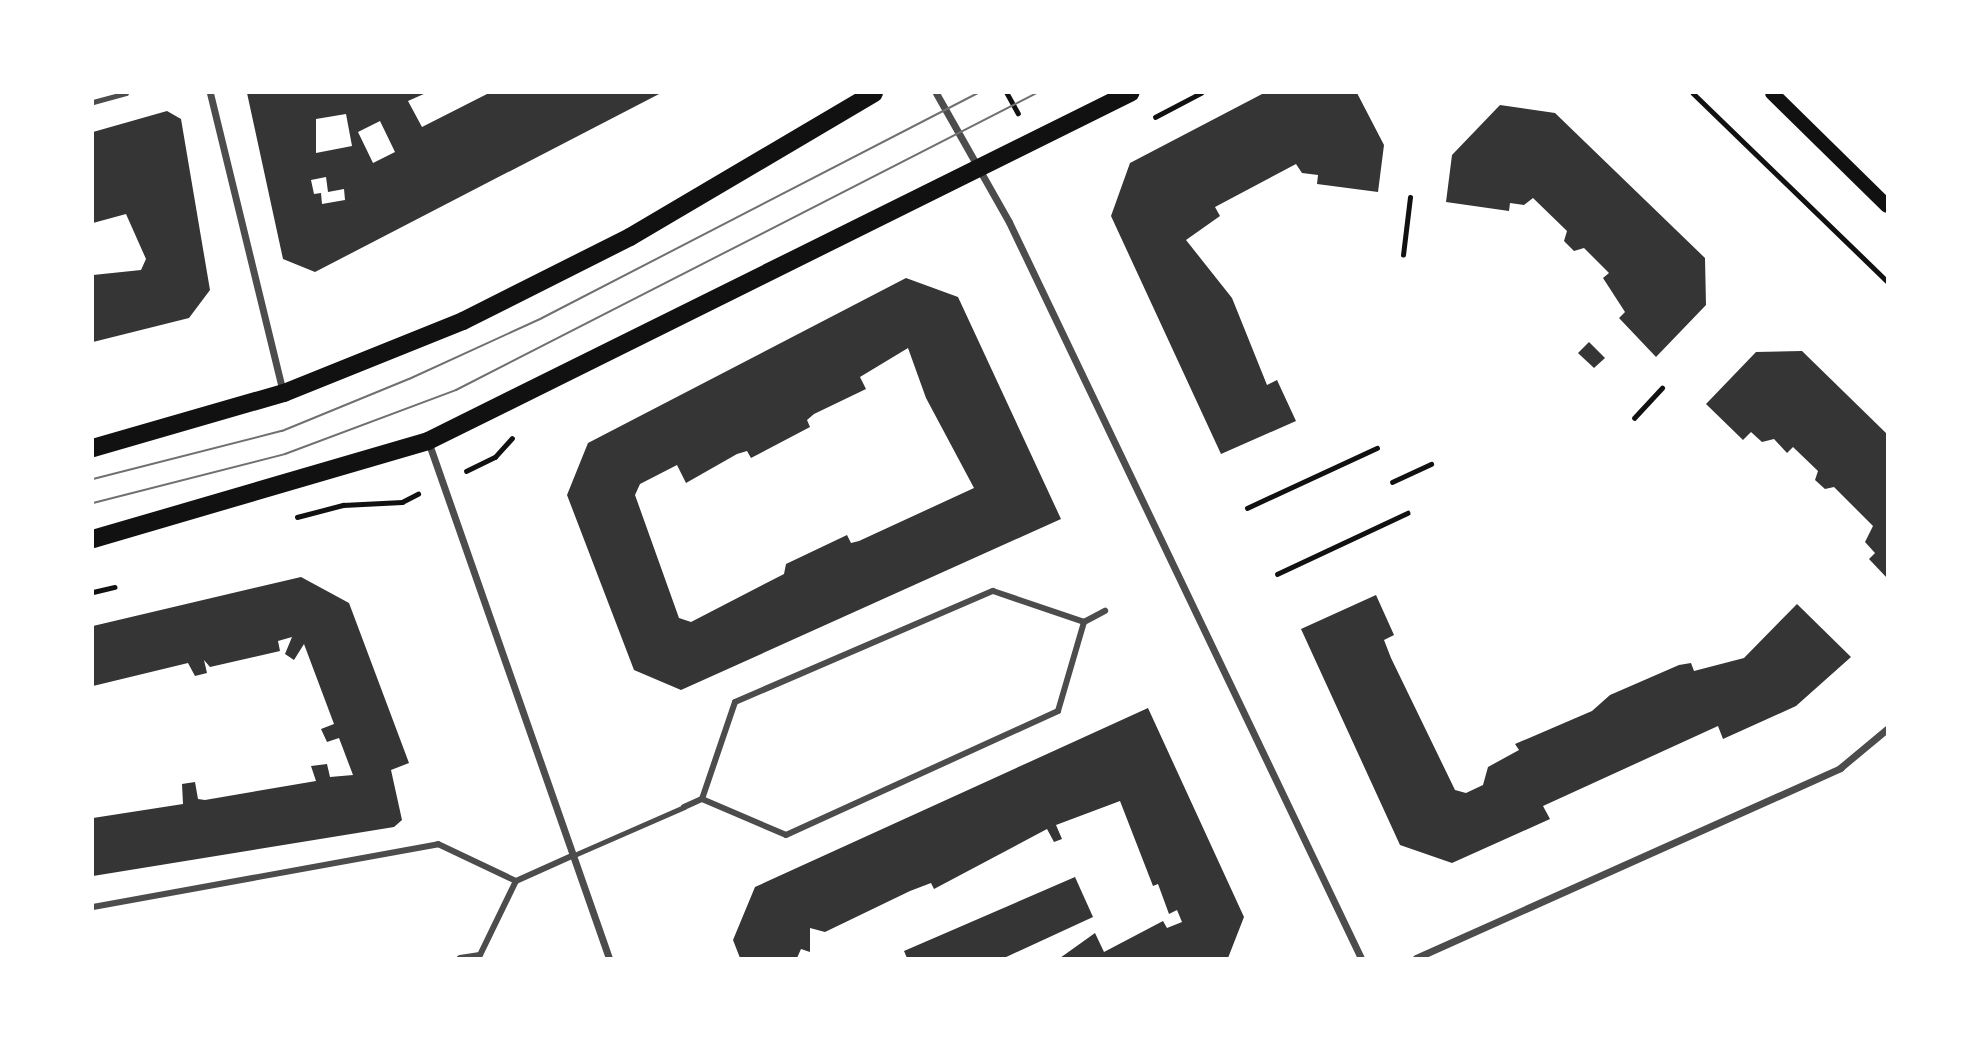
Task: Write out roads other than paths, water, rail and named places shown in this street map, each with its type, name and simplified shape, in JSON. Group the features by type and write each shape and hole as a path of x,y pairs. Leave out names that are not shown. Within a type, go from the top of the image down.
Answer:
{"main road":[{"path":"93,448 284,393 463,321 630,237 874,93"},
{"path":"93,539 428,441 1130,93"},
{"path":"1772,93 1887,206"}],"street":[{"path":"209,93 284,393"},
{"path":"936,93 982,168 1361,958"},
{"path":"428,441 609,958"},
{"path":"702,799 735,702 993,591 1084,622 1105,611"},
{"path":"684,807 702,799 786,835 1059,711 1084,622"},
{"path":"1416,958 1840,768 1887,729"},
{"path":"93,907 438,844 516,881"},
{"path":"460,958 480,955 516,881 572,856"}],"lane":[{"path":"93,102 126,93"},
{"path":"572,856 684,807"}],"tram line":[{"path":"93,479 282,431 409,379 542,318 977,93"},
{"path":"93,503 285,454 456,390 1037,93"}]}
